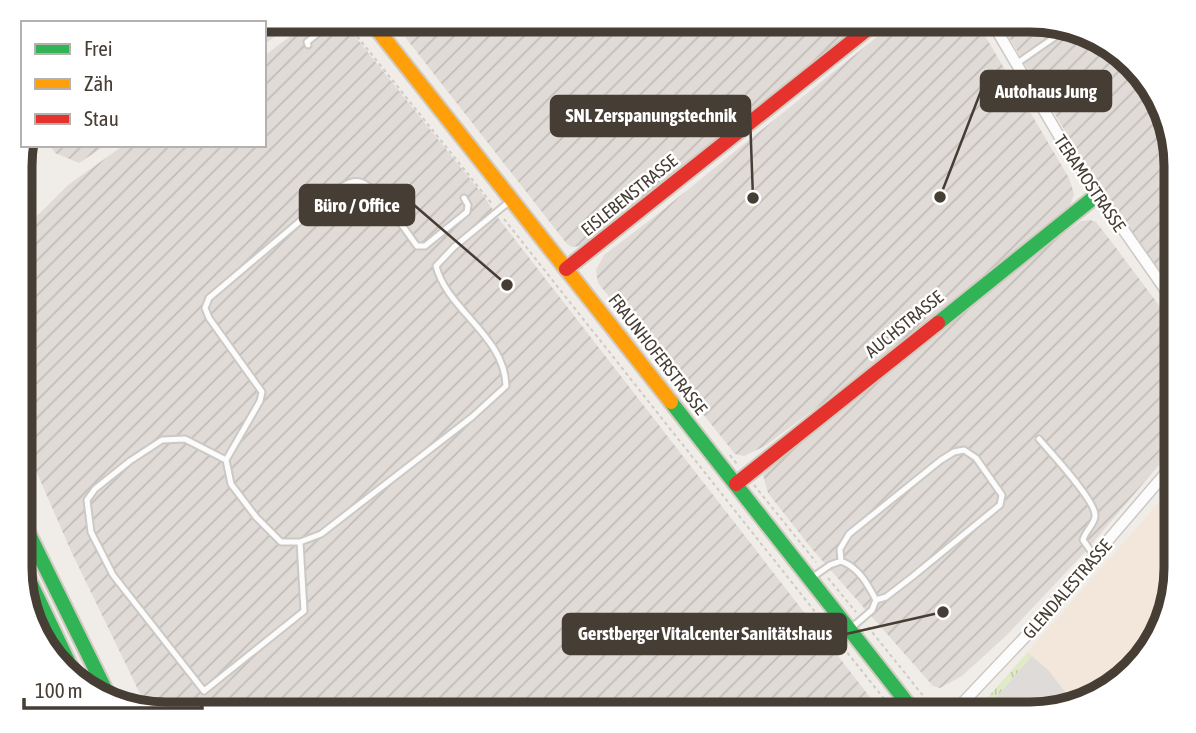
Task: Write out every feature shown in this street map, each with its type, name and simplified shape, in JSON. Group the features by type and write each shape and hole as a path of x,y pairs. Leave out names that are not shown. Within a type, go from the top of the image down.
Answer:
{"main road":[{"name":"FRAUNHOFERSTRASSE","path":"379,32 906,701"},
{"name":"EISLEBENSTRASSE","path":"566,269 864,32"},
{"name":"AUCHSTRASSE","path":"736,484 1097,195"},
{"path":"32,540 104,687"},
{"path":"33,589 66,657"}],"street":[{"name":"TERAMOSTRASSE","path":"998,32 1097,195 1164,287"},
{"name":"GLENDALESTRASSE","path":"964,701 1027,635 1164,476"}],"lane":[{"path":"308,45 310,37 317,32"},
{"path":"1016,64 1058,35"},
{"path":"464,198 468,205 467,212 425,246 417,246 378,195 362,182 349,182 209,298 205,308 209,318 262,392 260,401 226,460 231,484 256,517 281,542 300,542 321,534 472,417 506,386 505,374 491,344 439,279 436,266 454,247 511,200"},
{"path":"226,460 185,439 162,440 95,489 87,500 91,532 113,575 204,691 304,611 300,542"},
{"path":"1039,439 1085,494 1095,512 1096,519 1084,533 1083,540 1095,556"},
{"path":"841,561 840,549 849,534 941,460 954,452 964,450 976,458 1002,495 1000,505 886,597 876,600"},
{"path":"810,579 841,561 853,566 868,584 876,600 872,610 850,629"}],"path":[{"path":"354,32 887,701"}],"shaded area":[{"path":"266,32 281,32 266,43"},
{"path":"296,32 351,32 483,195 873,701 166,702 143,699 71,551 32,462 32,219 68,185 121,147 266,147 266,54"},
{"path":"401,32 851,32 599,233 580,246 572,247"},
{"path":"883,32 983,32 1069,178 1074,194 1070,206 1062,216 847,385 765,446 744,456 735,454 598,283 596,270 604,255"},
{"path":"1006,32 1065,36 1098,49 1125,71 1147,99 1160,131 1164,157 1164,277 1080,156"},
{"path":"51,147 103,147 79,163 55,153"},
{"path":"1081,221 1096,222 1164,312 1164,459 1084,553 1008,634 962,676 940,688 933,686 812,549 768,493 763,475 773,464 1031,257"},
{"path":"1164,499 1164,576 1160,602 1147,634 1137,649 1105,679 1074,694 1039,701 984,701"},
{"path":"1032,656 1048,670 1068,696 1039,701 993,701"}],"green space":[{"path":"1028,652 1032,656 993,701 985,701"}],"traffic: fast":[{"path":"938,323 1097,195"},
{"path":"671,402 906,701"},
{"path":"32,540 104,687"},
{"path":"33,589 66,657"}],"traffic: slow":[{"path":"379,32 671,402"}],"traffic: jam":[{"path":"566,269 864,32"},
{"path":"736,484 938,323"}],"place":[{"name":"Autohaus Jung","path":"940,197"},
{"name":"SNL Zerspanungstechnik","path":"753,198"},
{"name":"Büro / Office","path":"507,285"},
{"name":"Gerstberger Vitalcenter Sanitätshaus","path":"943,612"}]}
